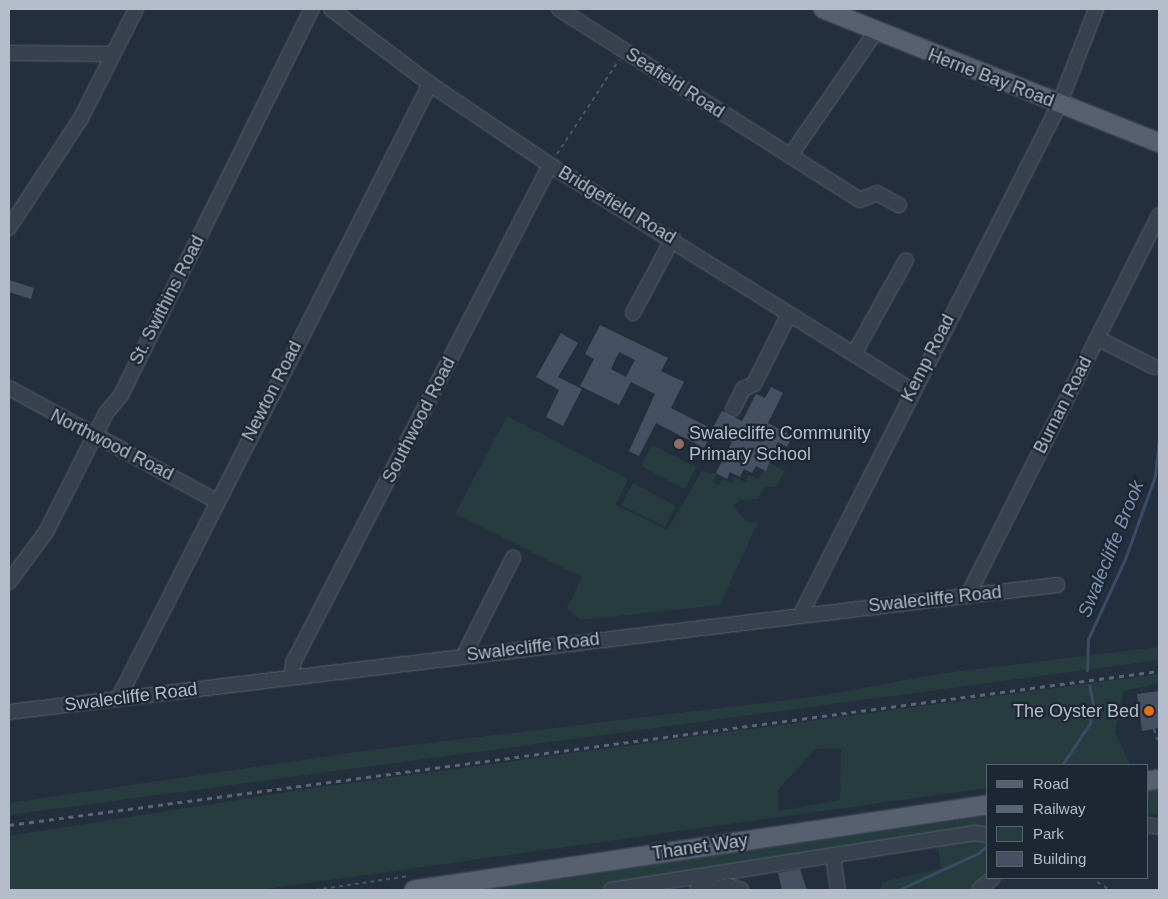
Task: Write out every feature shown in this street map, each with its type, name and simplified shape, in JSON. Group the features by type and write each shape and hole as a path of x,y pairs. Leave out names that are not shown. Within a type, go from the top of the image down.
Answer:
{"main road":[{"name":"Herne Bay Road","path":"824,9 875,33 1159,143"},
{"name":"Thanet Way","path":"414,890 986,805"}],"street":[{"path":"9,228 81,118 136,9"},
{"name":"St. Swithins Road","path":"9,582 46,532 94,438 121,395 312,9"},
{"name":"Bridgefield Road","path":"331,9 430,84 550,165 673,238 789,314 912,390"},
{"name":"Seafield Road","path":"559,9 790,156 858,206 877,194 898,206"},
{"name":"Kemp Road","path":"801,614 912,390 1059,105 1096,9"},
{"path":"790,156 875,33"},
{"path":"9,53 113,54"},
{"name":"Newton Road","path":"118,700 216,501 430,84"},
{"name":"Southwood Road","path":"292,676 293,663 550,165"},
{"name":"Burnan Road","path":"968,595 1159,215"},
{"path":"633,313 673,238"},
{"path":"854,354 906,260"},
{"path":"733,409 743,389 754,384 789,314"},
{"path":"1097,338 1154,367"},
{"name":"Northwood Road","path":"9,388 94,438 216,501"},
{"path":"464,655 512,558"},
{"name":"Swalecliffe Road","path":"9,712 801,614 1059,586"},
{"path":"611,890 974,833 986,835"},
{"path":"832,855 838,890"},
{"path":"980,890 991,879"},
{"path":"697,890 729,886 741,890"}],"path":[{"path":"550,165 625,51"},
{"path":"1154,729 1159,746"},
{"path":"1096,882 1110,890"}],"green space":[{"path":"507,416 628,479 616,505 667,530 702,471 717,474 713,482 719,485 722,479 732,483 735,477 745,482 748,475 758,479 769,463 785,471 776,487 765,486 758,499 739,500 733,506 746,522 758,522 720,605 580,620 567,608 582,577 455,514"},
{"path":"652,445 696,467 685,489 641,466"},
{"path":"633,483 676,506 665,527 621,505"},
{"path":"1159,647 1159,660 9,815 9,803 363,751 819,696 944,673"},
{"path":"1159,674 1159,683 1124,691 1115,732 1130,764 986,764 986,788 259,890 9,890 9,836 313,788","holes":["817,748 841,749 840,800 778,811 778,790"]},
{"path":"1159,790 1159,814 1148,815 1148,791"},
{"path":"986,816 986,828 650,882 590,890 484,890"},
{"path":"979,837 986,840 986,873 968,890 880,890 882,882 941,868 938,846"}],"building":[{"path":"9,280 34,288 31,299 9,292"},
{"path":"600,325 668,358 661,371 684,382 671,408 712,429 722,411 742,421 756,394 765,398 771,387 783,393 768,423 792,436 787,447 778,442 766,471 756,466 752,473 744,469 740,477 730,472 727,479 716,473 732,442 712,432 704,448 656,423 639,456 629,451 655,394 631,382 619,405 580,386 594,359 585,354","holes":["619,352 635,360 626,377 611,369"]},
{"path":"561,333 578,343 558,377 582,389 563,426 546,417 559,390 536,377"},
{"name":"The Oyster Bed","path":"1159,691 1159,728 1142,731 1137,694"},
{"path":"800,869 807,890 782,890 778,873"}],"waterway":[{"name":"Swalecliffe Brook","path":"1087,670 1088,639 1125,559 1155,476 1159,438"},
{"name":"Swalecliffe Brook","path":"1063,764 1090,723 1093,705 1089,685"},
{"name":"Swalecliffe Brook","path":"898,890 979,853 986,846"}],"railway":[{"path":"9,825 1159,671"}],"place":[{"name":"Swalecliffe Community Primary School","path":"679,444"},
{"name":"The Oyster Bed","path":"1149,711"}]}
